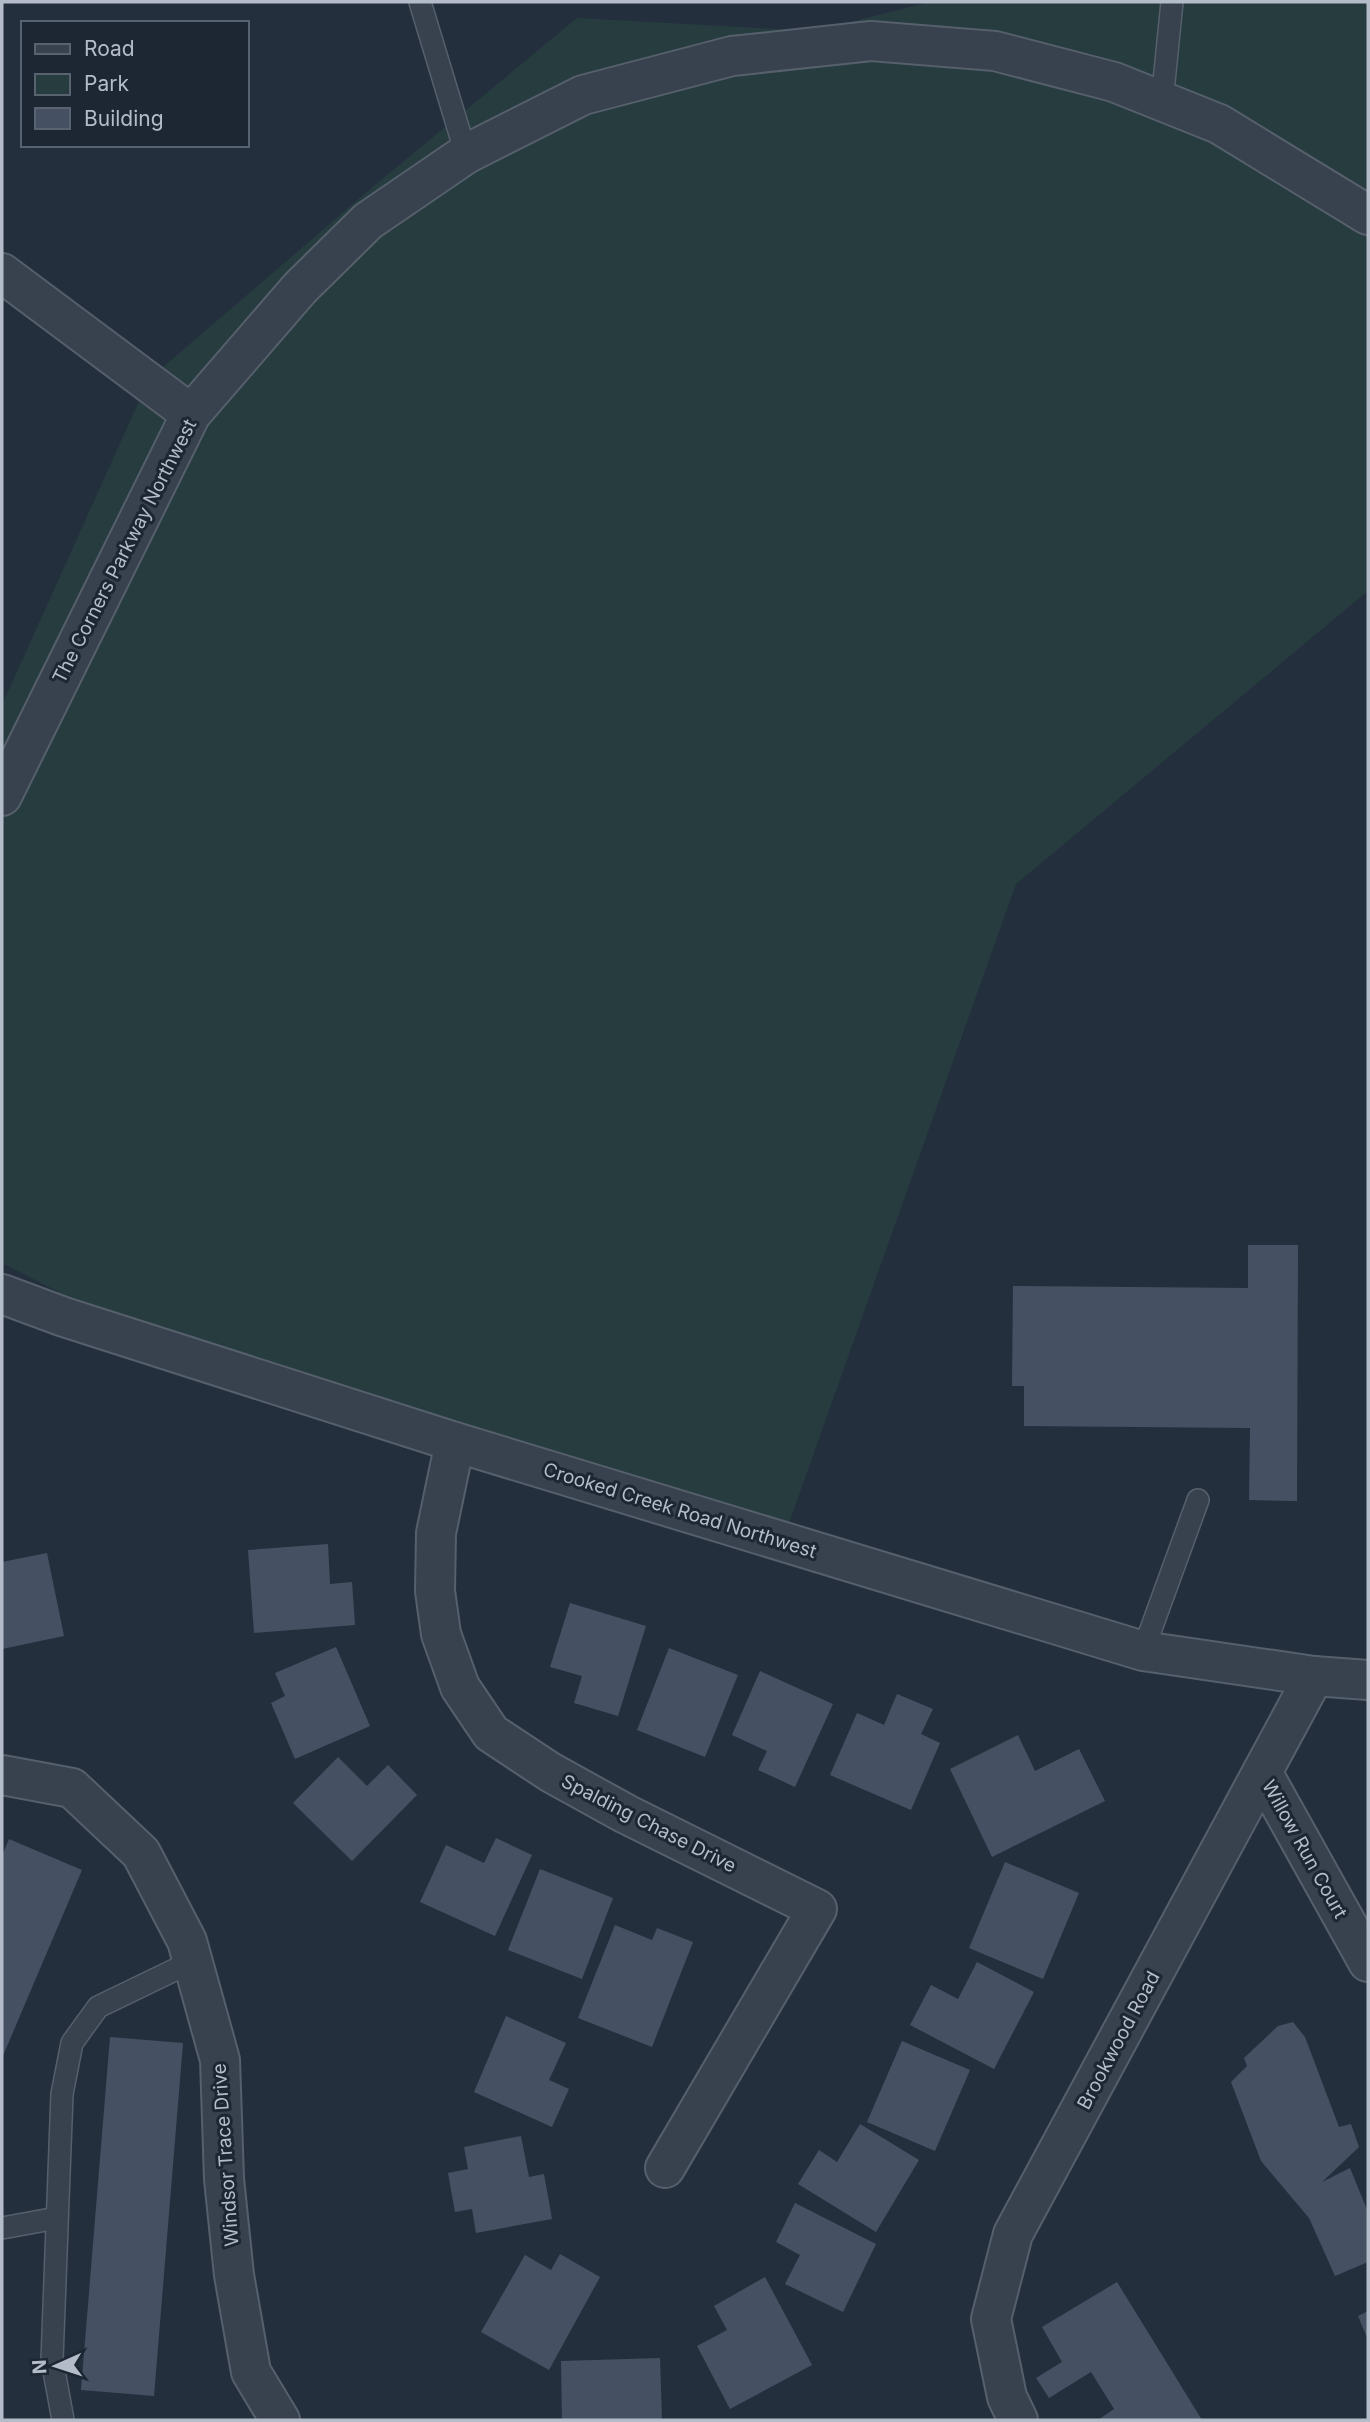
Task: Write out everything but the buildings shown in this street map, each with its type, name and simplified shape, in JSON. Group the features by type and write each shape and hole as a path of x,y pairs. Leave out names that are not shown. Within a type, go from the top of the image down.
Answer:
{"street":[{"name":"The Corners Parkway Northwest","path":"2,796 191,414 300,288 368,221 466,154 583,95 732,56 871,41 995,51 1115,82 1219,124 1368,215"},
{"path":"2,273 191,414"},
{"name":"Crooked Creek Road Northwest","path":"2,1294 64,1317 455,1442 1143,1651 1314,1676 1368,1680"},
{"name":"Spalding Chase Drive","path":"455,1442 436,1532 435,1591 441,1634 460,1687 491,1733 550,1772 604,1802 817,1909 665,2168"},
{"name":"Brookwood Road","path":"1018,2420 1007,2397 991,2319 1013,2235 1314,1676"},
{"name":"Willow Run Court","path":"1262,1772 1368,1962"},
{"name":"Windsor Trace Drive","path":"2,1776 72,1788 141,1853 187,1941 220,2060 224,2179 233,2275 251,2372 279,2420"}],"lane":[{"path":"419,2 466,154"},
{"path":"1162,102 1172,2"},
{"path":"1143,1651 1198,1500"},
{"path":"63,2420 52,2360 62,2094 72,2043 98,2007 193,1961"},
{"path":"2,2228 57,2218"}],"green space":[{"path":"930,2 1368,2 1368,591 1016,884 788,1526 174,1351 2,1263 2,705 149,379 375,185 577,18 814,31"}]}
